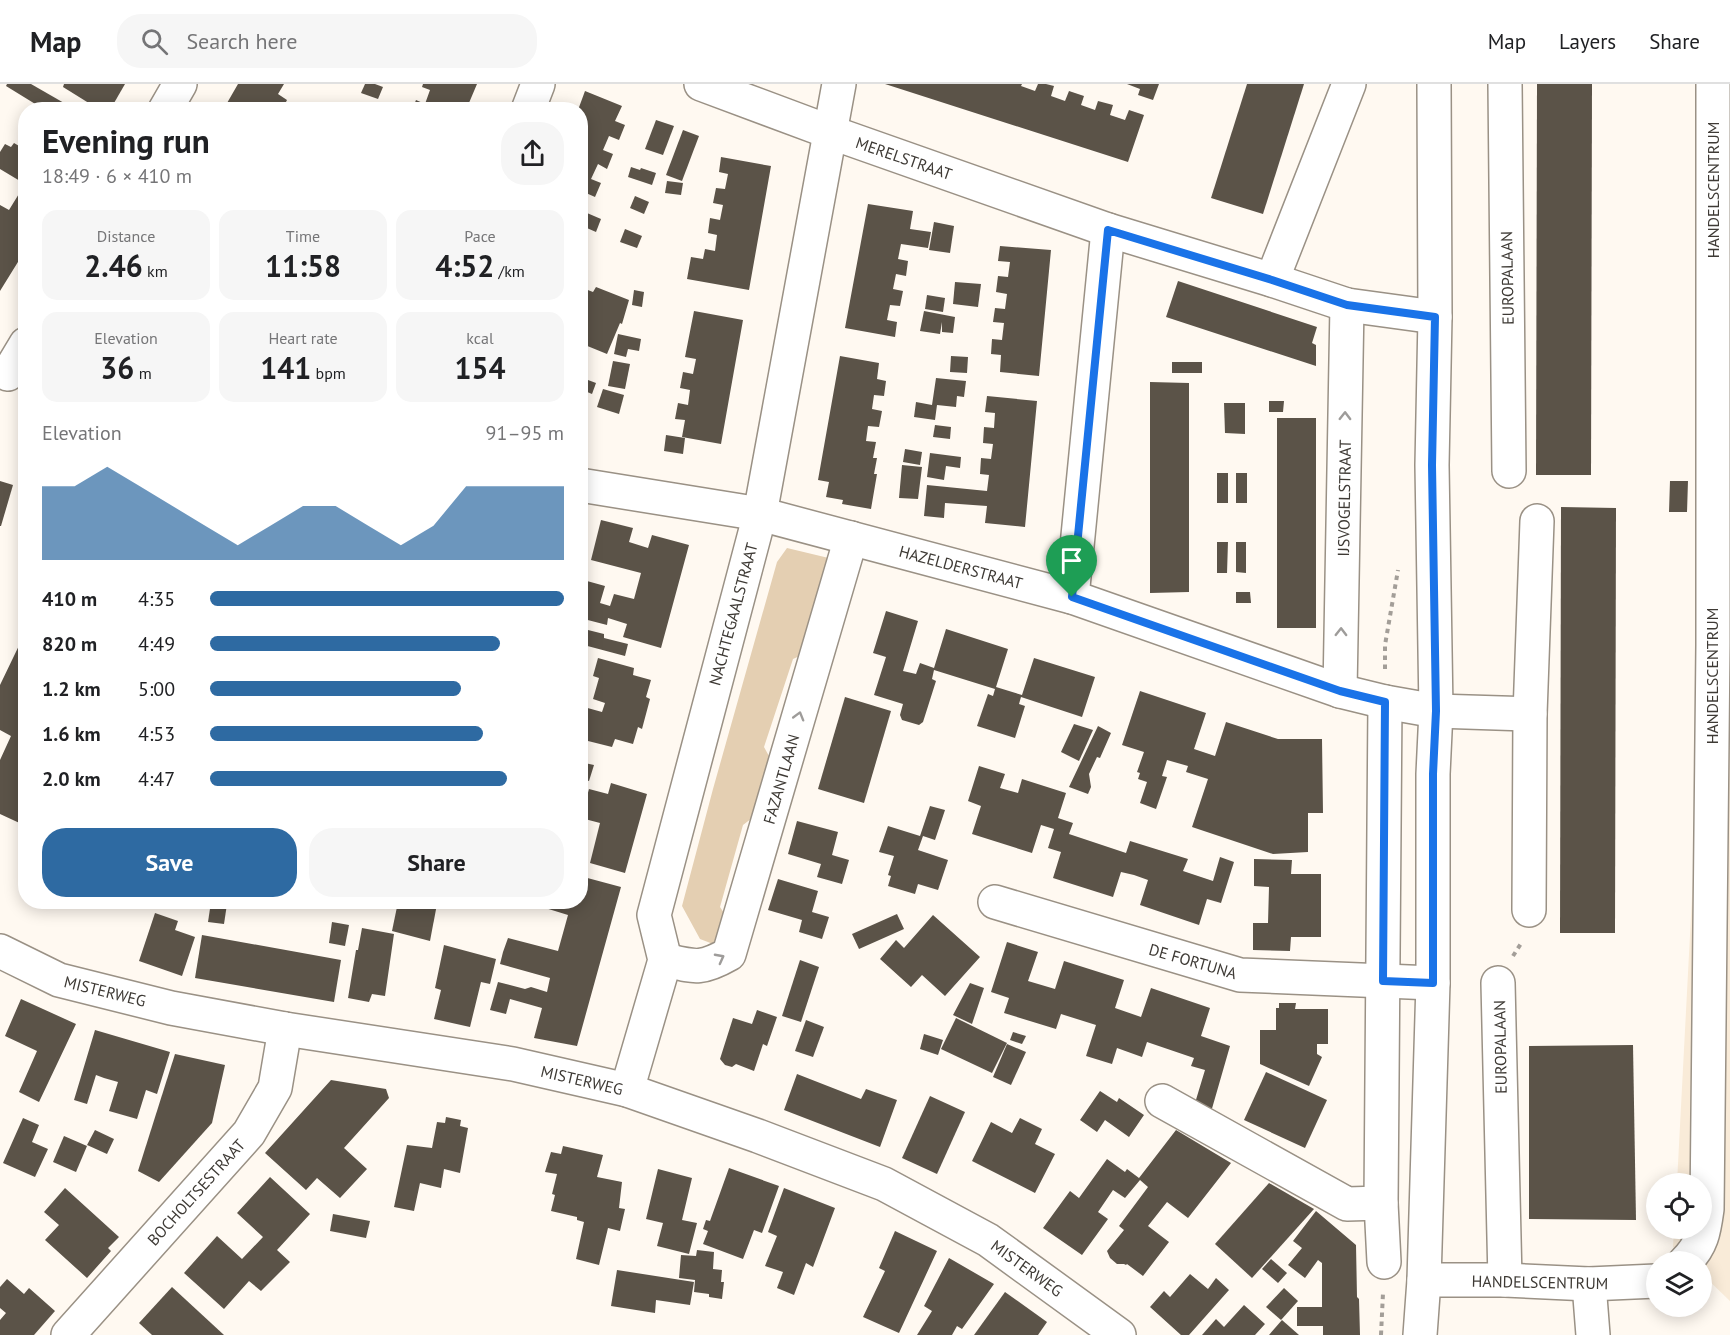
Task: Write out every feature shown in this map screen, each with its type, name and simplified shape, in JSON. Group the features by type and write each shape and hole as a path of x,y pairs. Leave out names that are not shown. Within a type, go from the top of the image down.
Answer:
{"street":[{"path":"170,102 180,84"},
{"path":"531,102 538,84"},
{"name":"MERELSTRAAT","path":"701,84 1108,230"},
{"name":"NACHTEGAALSTRAAT","path":"627,1090 664,960 654,915 760,514 839,84"},
{"path":"1272,280 1349,84"},
{"path":"1419,1335 1424,1280 1433,983 1433,774 1436,711 1432,465 1435,317 1434,84"},
{"name":"EUROPALAAN","path":"1505,84 1509,471"},
{"name":"HANDELSCENTRUM","path":"1695,1251 1704,1231 1707,1209 1713,645 1713,84"},
{"path":"1072,597 1108,230 1347,305 1435,317"},
{"name":"IJSVOGELSTRAAT","path":"1340,691 1347,305"},
{"path":"11,375 18,361"},
{"name":"HAZELDERSTRAAT","path":"588,486 760,514 1072,597 1340,691 1436,711"},
{"path":"1529,910 1530,714 1537,521"},
{"name":"FAZANTLAAN","path":"664,960 696,968 714,963 729,954 850,538"},
{"path":"1384,1262 1381,1203 1385,702"},
{"path":"1436,711 1530,714"},
{"name":"DE FORTUNA","path":"995,902 1240,975 1433,983"},
{"name":"MISTERWEG","path":"0,951 58,980 171,1008 285,1029 513,1064 627,1090 884,1184 988,1240 1119,1335"},
{"name":"EUROPALAAN","path":"1498,983 1505,1281"},
{"name":"BOCHOLTSESTRAAT","path":"68,1335 249,1133 274,1088 285,1029"},
{"path":"1162,1101 1347,1204 1381,1203"},
{"name":"HANDELSCENTRUM","path":"1424,1280 1589,1284 1646,1281"},
{"path":"1589,1284 1593,1335"}],"path":[{"name":"EUROPALAAN","path":"1498,983 1526,935 1529,910"},
{"path":"1381,1335 1384,1262"}],"shaded area":[{"path":"1730,171 1730,1301 1712,1284 1712,1251 1678,1251 1673,1247 1673,1239 1712,1239 1712,1173 1678,1173"},
{"path":"787,548 837,560 811,651 793,659 764,747 775,767 760,812 743,825 720,907 728,919 721,947 700,939 682,906 777,562"}],"building":[{"path":"7,84 31,84 62,102 32,102 6,86"},
{"path":"64,84 125,84 115,102 87,102 63,87"},
{"path":"238,84 284,84 278,94 287,100 286,102 228,102"},
{"path":"365,84 383,87 378,99 361,93"},
{"path":"423,84 477,84 469,102 426,102 430,90 422,87"},
{"path":"885,84 1022,84 1021,86 1035,91 1038,84 1046,84 1054,86 1051,96 1065,101 1069,91 1084,96 1081,105 1095,110 1098,101 1113,105 1110,115 1125,120 1129,110 1144,115 1128,162"},
{"path":"1127,84 1159,84 1153,100 1138,95 1140,89"},
{"path":"1247,84 1304,84 1263,214 1211,198"},
{"path":"1537,84 1592,84 1591,475 1536,475"},
{"path":"585,91 622,106 615,121 625,125 619,140 609,136 603,150 613,154 607,169 598,164 591,179 601,183 595,197 588,194 588,102 581,102"},
{"path":"656,120 674,126 663,155 645,149"},
{"path":"683,130 699,136 682,181 666,175"},
{"path":"14,143 18,145 18,180 0,169 0,152 5,144 11,147"},
{"path":"721,157 771,166 749,290 687,279 691,257 703,259 705,249 715,251 717,235 708,233 710,218 720,220 723,205 713,203 716,188 725,189 728,174 719,172"},
{"path":"631,167 656,173 652,185 628,177"},
{"path":"667,181 683,183 681,195 665,193"},
{"path":"18,195 18,262 0,291 0,205 9,210"},
{"path":"635,196 649,202 644,214 630,208"},
{"path":"868,204 913,211 910,229 931,232 928,248 901,244 898,259 908,261 906,276 896,274 893,289 903,291 900,306 890,305 887,320 897,322 895,337 845,328"},
{"path":"588,213 601,219 596,232 588,228"},
{"path":"934,222 954,226 950,253 929,250"},
{"path":"625,229 642,236 637,248 620,242"},
{"path":"1000,246 1051,250 1039,376 1000,372 1001,355 991,354 992,339 1002,340 1004,323 993,322 995,308 1005,309 1007,294 996,292 998,276 1008,277 1010,262 998,261"},
{"path":"1178,281 1317,327 1312,343 1316,345 1316,366 1166,317"},
{"path":"955,282 981,284 978,307 953,304"},
{"path":"596,287 629,300 622,324 620,323 607,354 588,346 588,290 593,292"},
{"path":"634,290 644,292 642,307 632,305"},
{"path":"927,295 945,298 943,312 925,309"},
{"path":"694,311 743,320 721,444 682,437 685,420 675,419 678,403 688,405 690,390 680,388 683,372 693,374 696,359 685,357"},
{"path":"924,311 955,317 953,333 942,332 942,322 940,334 920,331"},
{"path":"618,334 641,339 639,351 628,349 626,357 614,354"},
{"path":"840,356 879,363 877,379 886,381 884,396 874,395 872,409 882,411 879,427 868,426 866,441 876,442 873,458 877,458 874,474 877,474 871,509 842,504 843,500 826,497 829,482 818,480"},
{"path":"951,356 968,357 967,373 950,372"},
{"path":"613,361 630,364 625,389 608,386"},
{"path":"1172,362 1202,362 1202,373 1172,373"},
{"path":"936,378 966,381 964,397 957,396 956,407 937,405 935,420 914,417 916,402 932,405"},
{"path":"588,380 596,383 592,394 588,392"},
{"path":"1150,382 1189,383 1189,592 1150,593"},
{"path":"603,389 624,395 619,414 597,407"},
{"path":"987,396 1037,401 1025,527 985,523 987,506 945,503 944,518 924,516 927,485 987,491 989,475 980,474 981,458 991,459 993,444 983,443 984,427 994,428 995,413 985,412"},
{"path":"1269,401 1284,401 1283,412 1269,412"},
{"path":"1224,403 1245,403 1245,434 1225,433"},
{"path":"1277,418 1316,418 1316,628 1277,628"},
{"path":"935,425 951,427 950,439 933,437"},
{"path":"666,435 685,438 683,454 664,451"},
{"path":"905,449 922,452 920,465 903,462"},
{"path":"930,453 961,457 960,468 946,466 944,480 927,477"},
{"path":"902,465 922,467 918,499 899,498"},
{"path":"1217,473 1228,473 1228,503 1217,503"},
{"path":"1236,473 1247,473 1247,503 1236,503"},
{"path":"0,481 13,485 1,526 0,526"},
{"path":"1670,481 1688,481 1687,512 1669,512"},
{"path":"1561,507 1616,508 1615,933 1560,933"},
{"path":"601,520 633,528 629,542 648,548 652,535 689,545 661,648 623,637 627,624 608,618 607,625 588,620 588,581 605,586 600,603 610,606 614,594 634,599 641,573 591,560"},
{"path":"1217,542 1228,542 1227,573 1217,573"},
{"path":"1236,542 1246,542 1246,573 1236,572"},
{"path":"1236,592 1250,592 1251,603 1236,603"},
{"path":"886,611 918,621 903,671 916,674 920,663 934,668 946,629 1008,649 996,687 1022,695 1034,658 1095,677 1082,717 1021,697 1019,704 1025,706 1015,738 977,726 988,694 993,696 995,689 934,670 932,679 936,681 923,722 919,725 902,720 900,715 903,704 874,695 886,657 873,653"},
{"path":"588,630 604,634 604,638 628,644 625,656 588,646"},
{"path":"18,648 18,822 0,814 0,760 11,736 0,730 0,685"},
{"path":"598,658 634,668 633,675 651,680 646,697 650,699 642,729 638,727 633,744 615,739 612,747 588,741 588,708 602,712 605,703 593,699 599,678 593,676"},
{"path":"1140,691 1206,713 1194,749 1215,756 1226,722 1278,739 1322,739 1323,813 1308,813 1308,852 1273,854 1192,827 1208,779 1186,772 1188,766 1167,760 1162,776 1167,777 1156,809 1140,803 1147,782 1138,779 1140,773 1137,772 1144,752 1122,745"},
{"path":"845,697 891,711 864,803 818,789"},
{"path":"1074,724 1093,730 1079,761 1061,752"},
{"path":"1098,726 1111,733 1100,758 1097,757 1089,774 1091,787 1088,794 1069,787"},
{"path":"588,764 594,765 588,781"},
{"path":"979,766 1005,774 1000,788 1018,793 1022,779 1066,793 1058,818 1073,823 1069,834 1126,853 1130,841 1188,859 1183,871 1213,881 1220,857 1234,862 1221,903 1207,899 1199,925 1140,905 1148,880 1134,875 1121,872 1113,897 1053,878 1061,852 1048,848 1054,829 1041,825 1032,853 972,834 981,806 968,801"},
{"path":"611,783 647,794 625,873 590,863 600,823 588,820 588,793 589,789 608,794"},
{"path":"930,806 945,810 935,840 923,836 918,850 948,860 938,890 918,884 915,894 888,886 891,876 888,875 894,856 879,852 888,826 920,836"},
{"path":"797,821 838,832 832,855 849,860 842,884 817,877 821,864 788,854"},
{"path":"1254,859 1292,860 1291,874 1321,874 1321,937 1291,937 1290,951 1253,950 1253,923 1268,923 1269,887 1254,886"},
{"path":"588,878 621,887 577,1046 534,1038 542,1008 510,999 506,1014 490,1010 498,982 547,992 550,978 500,964 503,952 508,938 558,951 568,915 548,909 588,909"},
{"path":"778,879 818,891 812,912 829,917 822,939 799,932 802,920 768,910"},
{"path":"210,909 226,909 224,924 208,922"},
{"path":"397,909 436,909 430,941 392,931"},
{"path":"155,913 178,921 175,930 195,937 182,976 139,961"},
{"path":"897,914 904,929 859,949 852,934"},
{"path":"933,915 980,957 945,996 922,975 911,987 880,959 896,940 904,948"},
{"path":"332,922 349,925 345,946 329,943"},
{"path":"362,928 394,934 385,996 372,994 369,1002 348,998"},
{"path":"202,935 341,960 334,1002 195,978"},
{"path":"1007,942 1038,952 1028,981 1055,989 1064,961 1124,980 1115,1008 1141,1017 1151,988 1210,1008 1201,1036 1230,1046 1211,1112 1195,1103 1205,1070 1191,1066 1194,1058 1147,1042 1142,1057 1117,1048 1112,1064 1086,1056 1096,1025 1061,1014 1056,1029 1004,1013 1009,998 991,992"},
{"path":"444,945 496,959 490,984 481,982 470,1027 434,1019 441,990 435,988"},
{"path":"800,960 819,967 801,1022 782,1016"},
{"path":"970,983 984,988 972,1024 953,1015"},
{"path":"21,999 76,1024 39,1102 19,1092 37,1051 5,1036"},
{"path":"1279,1003 1296,1003 1295,1009 1328,1009 1328,1044 1317,1044 1317,1054 1322,1057 1309,1086 1260,1064 1260,1030 1276,1030 1276,1008 1279,1008"},
{"path":"757,1010 777,1017 767,1046 763,1044 754,1071 736,1064 732,1067 725,1065 720,1059 733,1018 752,1024"},
{"path":"956,1018 1007,1043 992,1073 941,1049"},
{"path":"806,1020 824,1027 813,1057 795,1051"},
{"path":"95,1030 170,1052 157,1094 146,1090 137,1119 109,1111 118,1082 96,1075 87,1104 74,1100"},
{"path":"1013,1032 1026,1036 1022,1044 1010,1040"},
{"path":"924,1034 943,1040 938,1055 920,1049"},
{"path":"1007,1044 1026,1052 1011,1085 993,1077"},
{"path":"1633,1045 1636,1220 1529,1219 1529,1046"},
{"path":"175,1054 225,1065 212,1123 159,1182 138,1171"},
{"path":"1266,1072 1327,1100 1305,1148 1244,1120"},
{"path":"797,1074 861,1099 866,1089 897,1100 880,1147 784,1110"},
{"path":"331,1080 386,1089 389,1098 344,1148 367,1169 340,1198 317,1178 306,1190 265,1153"},
{"path":"1100,1091 1117,1102 1119,1098 1144,1115 1129,1137 1105,1120 1097,1132 1080,1120"},
{"path":"930,1096 965,1112 937,1174 902,1158"},
{"path":"446,1117 461,1120 460,1126 468,1128 460,1173 444,1169 441,1188 420,1183 414,1211 394,1207 407,1145 432,1148 437,1122 445,1123"},
{"path":"23,1118 39,1125 32,1142 48,1149 35,1177 3,1163"},
{"path":"1020,1118 1042,1129 1035,1144 1055,1154 1035,1193 972,1161 991,1122 1012,1133"},
{"path":"95,1130 114,1139 107,1154 87,1145"},
{"path":"1176,1130 1231,1163 1188,1218 1167,1202 1148,1226 1169,1242 1143,1276 1127,1264 1117,1264 1110,1258 1107,1251 1124,1230 1119,1226 1148,1187 1140,1180 1125,1198 1113,1190 1098,1212 1108,1219 1082,1255 1043,1228 1070,1191 1079,1198 1107,1159 1125,1172 1127,1169 1139,1178"},
{"path":"64,1136 87,1146 76,1172 53,1162"},
{"path":"563,1146 603,1155 597,1177 622,1182 619,1208 625,1209 620,1231 608,1228 599,1265 576,1259 584,1222 577,1220 577,1217 551,1211 557,1174 545,1172 551,1152 561,1154"},
{"path":"729,1168 779,1186 762,1233 754,1230 743,1259 703,1244 708,1231 703,1229 706,1220 710,1221"},
{"path":"658,1169 692,1178 682,1220 697,1223 689,1254 657,1246 663,1223 646,1219"},
{"path":"270,1177 310,1214 277,1250 290,1262 261,1291 249,1281 224,1309 184,1273 217,1236 242,1259 263,1237 237,1213"},
{"path":"1269,1183 1314,1209 1252,1278 1215,1244"},
{"path":"65,1188 119,1237 108,1248 111,1251 87,1278 45,1240 59,1225 44,1212"},
{"path":"784,1188 835,1208 813,1267 806,1263 794,1295 777,1288 783,1272 765,1266 777,1236 768,1232"},
{"path":"1316,1211 1356,1245 1360,1335 1323,1335 1323,1326 1297,1326 1297,1307 1322,1307 1322,1263 1318,1260 1305,1278 1288,1265 1302,1248 1293,1241"},
{"path":"333,1214 370,1221 366,1238 330,1231"},
{"path":"895,1231 937,1251 899,1333 863,1317 885,1271 879,1268"},
{"path":"697,1250 714,1252 713,1269 722,1270 721,1282 724,1282 722,1299 694,1292 695,1280 679,1278 681,1255 696,1256"},
{"path":"949,1258 994,1284 962,1329 957,1326 952,1335 917,1335 932,1311 924,1306"},
{"path":"1271,1259 1287,1273 1278,1283 1262,1269"},
{"path":"617,1270 694,1282 690,1305 656,1300 655,1313 611,1306"},
{"path":"1190,1274 1208,1289 1216,1278 1229,1290 1189,1335 1181,1335 1150,1307 1164,1291 1170,1297"},
{"path":"7,1279 24,1294 29,1288 55,1311 34,1335 0,1335 0,1320 6,1313 0,1308 0,1287"},
{"path":"172,1287 224,1335 152,1335 139,1323"},
{"path":"1284,1288 1298,1301 1281,1320 1266,1307"},
{"path":"1005,1292 1047,1322 1038,1335 974,1335"},
{"path":"1244,1305 1265,1324 1255,1335 1202,1335 1216,1319 1224,1327"},
{"path":"1282,1320 1299,1335 1269,1335"}],"route":[{"path":"1108,230 1347,305 1435,317 1432,465 1436,711 1433,774 1433,983 1383,981 1385,702 1340,691 1072,597 1108,230"}]}
